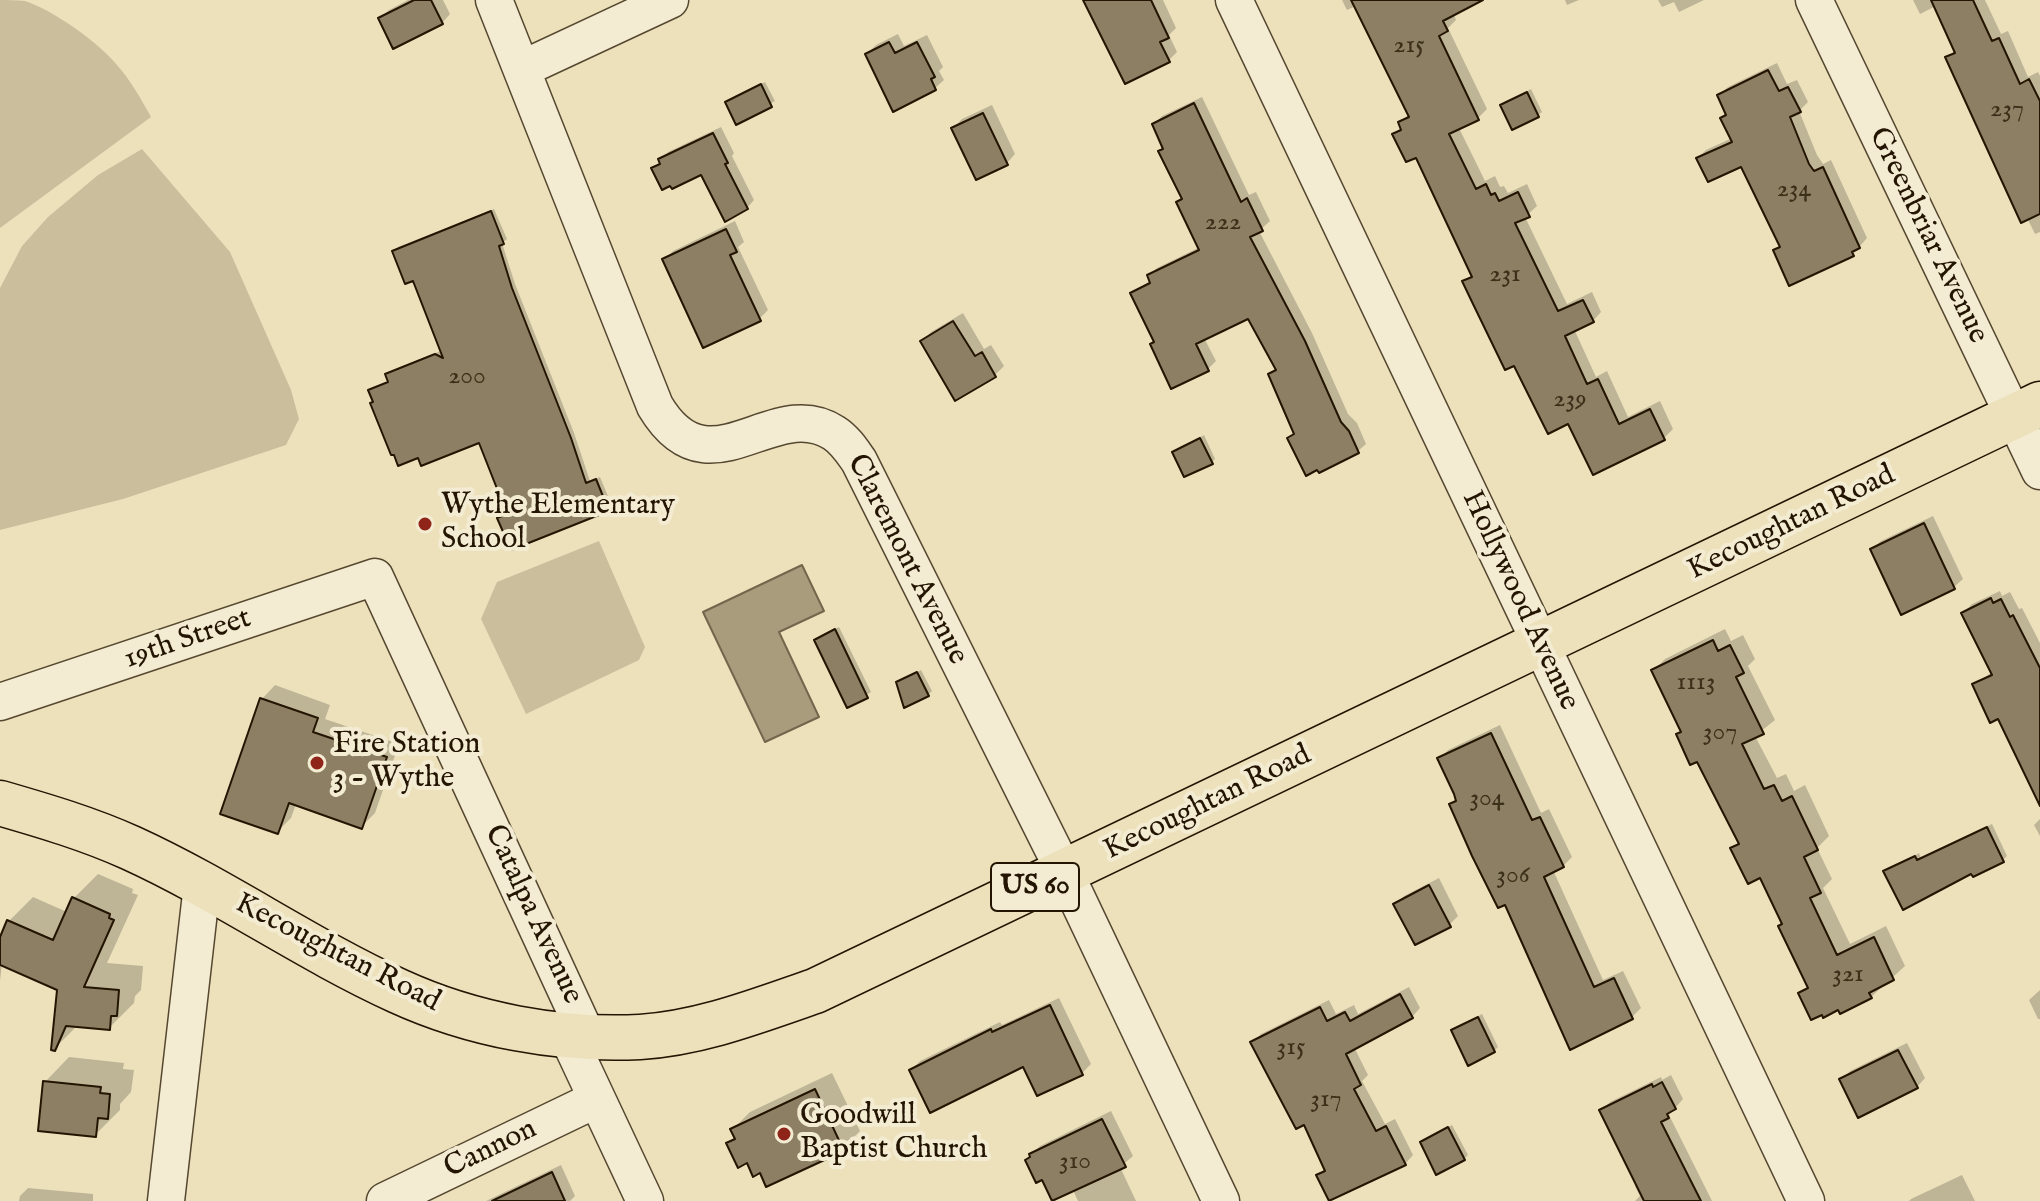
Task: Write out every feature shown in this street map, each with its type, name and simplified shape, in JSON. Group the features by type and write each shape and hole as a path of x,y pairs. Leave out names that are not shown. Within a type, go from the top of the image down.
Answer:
{"main road":[{"name":"Kecoughtan Road","path":"0,803 64,821 131,848 328,956 400,992 456,1014 512,1027 577,1036 640,1037 710,1027 815,991 2027,411"}],"street":[{"name":"Claremont Avenue","path":"494,0 663,420 675,433 708,445 726,444 788,424 819,426 834,433 859,461 1065,873 1221,1201"},
{"path":"522,69 670,0"},
{"name":"Hollywood Avenue","path":"1234,0 1806,1201"},
{"name":"Greenbriar Avenue","path":"1814,0 2027,411 2040,471"},
{"name":"19th Street","path":"0,702 375,577"},
{"name":"Catalpa Avenue","path":"375,577 577,1036 597,1099 645,1201"},
{"path":"166,1201 202,885"},
{"name":"Cannon","path":"385,1201 597,1099"}],"shaded area":[{"path":"0,0 25,1 36,5 87,37 122,71 151,117 0,228"},
{"path":"142,149 230,252 291,390 299,419 286,445 123,499 0,530 0,288 22,246 48,217 98,175"},
{"path":"599,541 645,647 639,660 526,714 481,619 497,582"},
{"path":"802,565 824,611 779,632 819,717 765,742 703,612"}],"building":[{"path":"414,0 431,0 443,24 393,49 378,18"},
{"path":"1083,0 1151,0 1169,38 1160,42 1170,62 1125,84"},
{"path":"1351,0 1483,0 1443,21 1448,31 1439,36 1479,120 1449,134 1476,189 1486,184 1491,195 1495,193 1499,201 1518,192 1530,217 1515,223 1558,311 1583,300 1594,322 1565,336 1587,384 1598,379 1619,424 1650,409 1665,440 1593,475 1568,424 1548,434 1514,366 1505,370 1462,281 1472,277 1416,158 1406,162 1392,134 1401,130 1398,122 1409,117"},
{"path":"1931,0 1973,0 1992,41 1999,38 2020,84 2029,79 2040,101 2040,214 2021,223 1945,57 1955,53"},
{"path":"889,42 895,53 917,42 935,77 931,79 936,90 893,112 865,54"},
{"path":"1768,70 1779,91 1788,87 1801,112 1790,117 1809,164 1814,171 1823,167 1860,248 1852,252 1854,256 1789,286 1773,250 1780,247 1741,167 1708,182 1696,158 1732,142 1720,118 1726,115 1717,95"},
{"path":"761,84 772,107 736,125 725,102"},
{"path":"1527,92 1539,117 1512,130 1500,105"},
{"path":"1194,103 1241,202 1247,198 1263,231 1250,237 1359,453 1319,473 1317,470 1306,476 1287,438 1294,434 1268,374 1276,370 1248,319 1196,344 1209,371 1171,389 1150,344 1154,342 1130,293 1150,283 1147,275 1199,250 1176,202 1182,199 1158,151 1163,149 1152,124"},
{"path":"983,113 1008,165 976,180 951,128"},
{"path":"713,133 748,209 725,222 701,175 672,189 670,186 662,190 651,168 660,164 658,159"},
{"name":"Wythe Elementary School","path":"491,211 504,244 499,246 512,288 586,483 596,479 609,511 511,550 497,518 507,514 479,443 421,466 418,458 398,466 370,403 373,402 368,390 388,382 385,374 435,354 443,358 413,281 405,284 392,251"},
{"path":"726,229 737,252 730,255 761,321 703,348 662,259"},
{"path":"953,321 975,356 982,352 996,377 955,401 920,341"},
{"path":"1200,438 1213,464 1184,477 1172,452"},
{"path":"1924,523 1955,589 1901,615 1870,549"},
{"path":"1991,598 1993,603 2001,599 2010,617 2013,615 2040,668 2040,806 1998,719 1990,723 1972,684 1992,675 1961,613"},
{"path":"835,629 868,698 847,708 814,640"},
{"path":"1713,640 1718,651 1730,645 1744,673 1736,677 1764,734 1742,744 1764,789 1774,785 1782,801 1792,796 1818,850 1804,857 1821,893 1810,898 1837,955 1874,937 1894,980 1869,993 1872,998 1840,1014 1838,1010 1811,1020 1798,993 1808,988 1778,926 1782,924 1760,878 1748,884 1730,848 1739,844 1697,762 1690,765 1676,734 1681,732 1651,670"},
{"path":"917,672 929,696 904,708 896,682"},
{"name":"Fire Station 3 - Wythe","path":"260,698 318,718 313,732 387,757 362,829 289,803 278,834 220,814"},
{"path":"1491,733 1532,820 1540,817 1564,867 1544,877 1594,987 1614,978 1633,1019 1570,1050 1505,905 1498,908 1472,856 1449,804 1456,801 1437,758"},
{"path":"1987,827 2004,862 1973,877 1971,874 1903,910 1883,871 1915,856 1917,860"},
{"path":"1429,885 1451,927 1415,945 1393,904"},
{"path":"72,897 110,914 109,918 114,920 84,987 119,990 117,1016 111,1016 110,1030 66,1026 55,1051 51,1050 57,990 0,965 0,937 7,920 53,940"},
{"path":"1400,994 1413,1018 1346,1054 1361,1085 1354,1089 1376,1131 1386,1126 1406,1165 1329,1201 1316,1175 1325,1171 1304,1125 1296,1129 1250,1042 1320,1007 1327,1021 1345,1012 1350,1021"},
{"path":"1050,1005 1083,1075 1037,1096 1023,1067 930,1113 909,1070 991,1029 992,1032"},
{"path":"1478,1017 1495,1052 1468,1066 1451,1030"},
{"path":"1898,1050 1918,1088 1858,1118 1839,1079"},
{"path":"43,1081 101,1087 100,1093 110,1094 108,1119 98,1118 96,1137 38,1131"},
{"path":"1662,1082 1676,1109 1661,1122 1701,1201 1644,1201 1599,1110"},
{"name":"Goodwill Baptist Church","path":"815,1089 844,1151 766,1187 760,1173 753,1177 747,1163 738,1168 726,1143 735,1139 730,1129"},
{"path":"1102,1119 1126,1167 1052,1201 1042,1180 1036,1183 1025,1160 1030,1157 1029,1154"},
{"path":"1448,1127 1465,1160 1436,1175 1420,1142"},
{"path":"552,1172 565,1201 492,1201"}],"place":[{"name":"Wythe Elementary School","path":"425,524"},
{"name":"Fire Station 3 - Wythe","path":"317,763"},
{"name":"Goodwill Baptist Church","path":"784,1134"}]}
